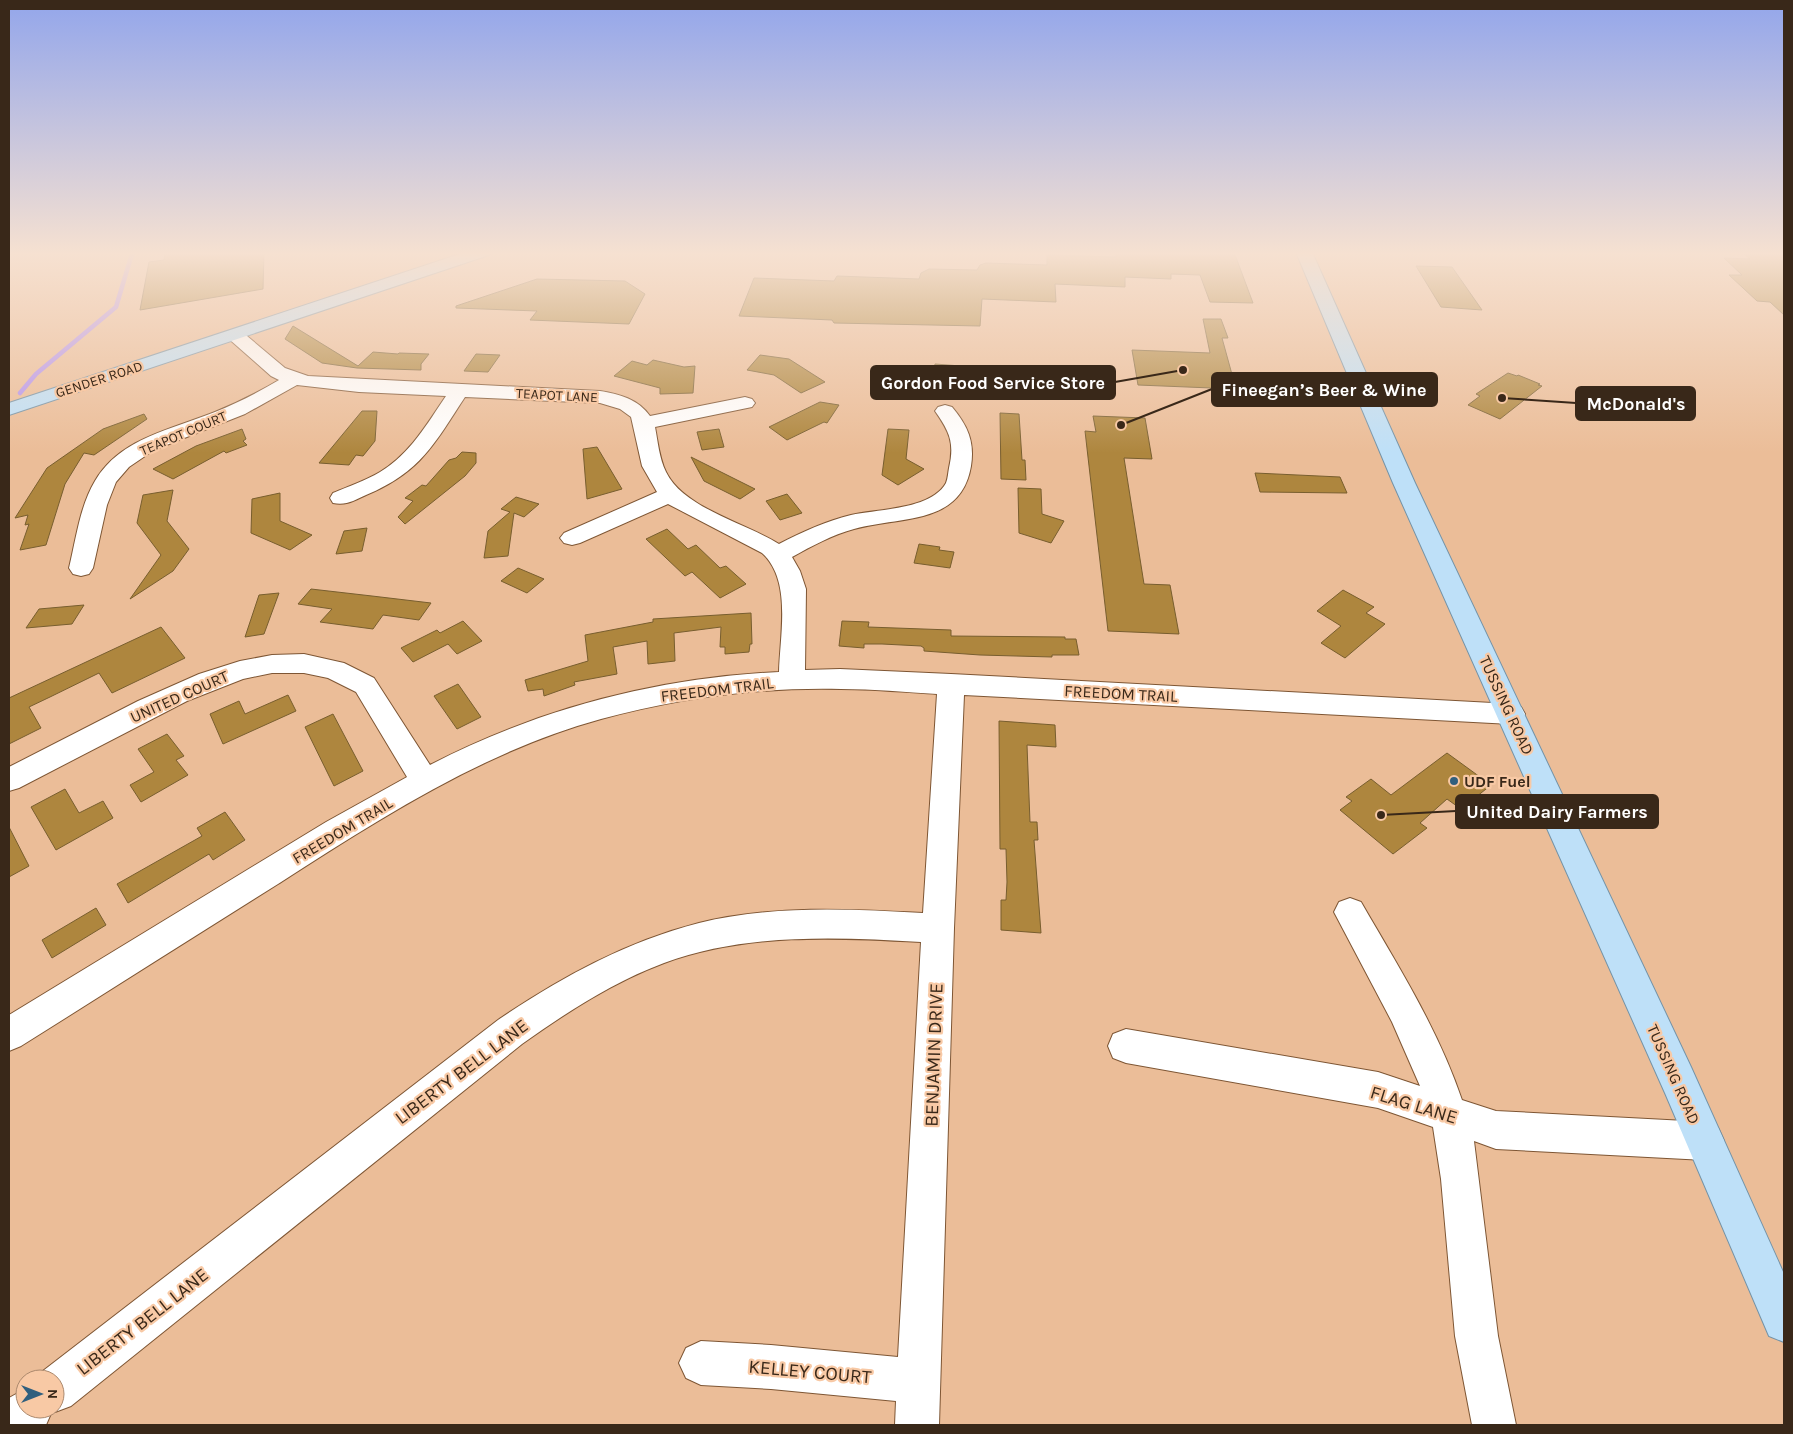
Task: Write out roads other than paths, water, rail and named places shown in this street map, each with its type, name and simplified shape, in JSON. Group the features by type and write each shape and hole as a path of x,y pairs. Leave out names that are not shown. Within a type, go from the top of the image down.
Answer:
{"main road":[{"name":"GENDER ROAD","path":"9,409 280,319"},
{"name":"TUSSING ROAD","path":"1333,319 1404,483 1705,1141 1784,1322"}],"street":[{"name":"TEAPOT LANE","path":"234,334 266,363 278,372 294,379 349,385 602,397 615,400 632,408 643,422"},
{"name":"TEAPOT COURT","path":"81,568 101,489 110,474 122,462 164,439 240,410 294,379"},
{"path":"341,498 388,476 406,463 419,449 460,390"},
{"path":"745,403 643,422 647,450 652,467 669,495 680,503 755,540 778,554 791,576 794,589 792,680"},
{"path":"778,554 826,531 852,522 919,510 945,499 959,482 962,435 945,411"},
{"path":"572,538 669,495"},
{"path":"945,499 964,511"},
{"name":"UNITED COURT","path":"9,780 198,685 254,667 293,663 326,667 354,677 365,685 424,780"},
{"name":"FREEDOM TRAIL","path":"9,1034 424,780 498,746 558,723 628,702 709,687 792,680 840,680 951,684 1511,714"},
{"name":"BENJAMIN DRIVE","path":"917,1425 938,928 951,684"},
{"path":"1350,912 1422,1042 1448,1114 1459,1167 1472,1316 1494,1425"},
{"name":"LIBERTY BELL LANE","path":"65,1382 510,1032 556,1001 605,973 643,956 713,934 759,926 849,923 938,928"},
{"name":"FLAG LANE","path":"1126,1046 1378,1090 1496,1130 1705,1141"},
{"name":"KELLEY COURT","path":"701,1363 771,1367 919,1381"}],"waterway":[{"path":"20,393 36,374 102,319"}],"place":[{"name":"Gordon Food Service Store","path":"1183,370"},
{"name":"McDonald's","path":"1502,398"},
{"name":"Fineegan’s Beer & Wine","path":"1121,425"},
{"name":"UDF Fuel","path":"1454,781"},
{"name":"United Dairy Farmers","path":"1381,815"}]}
